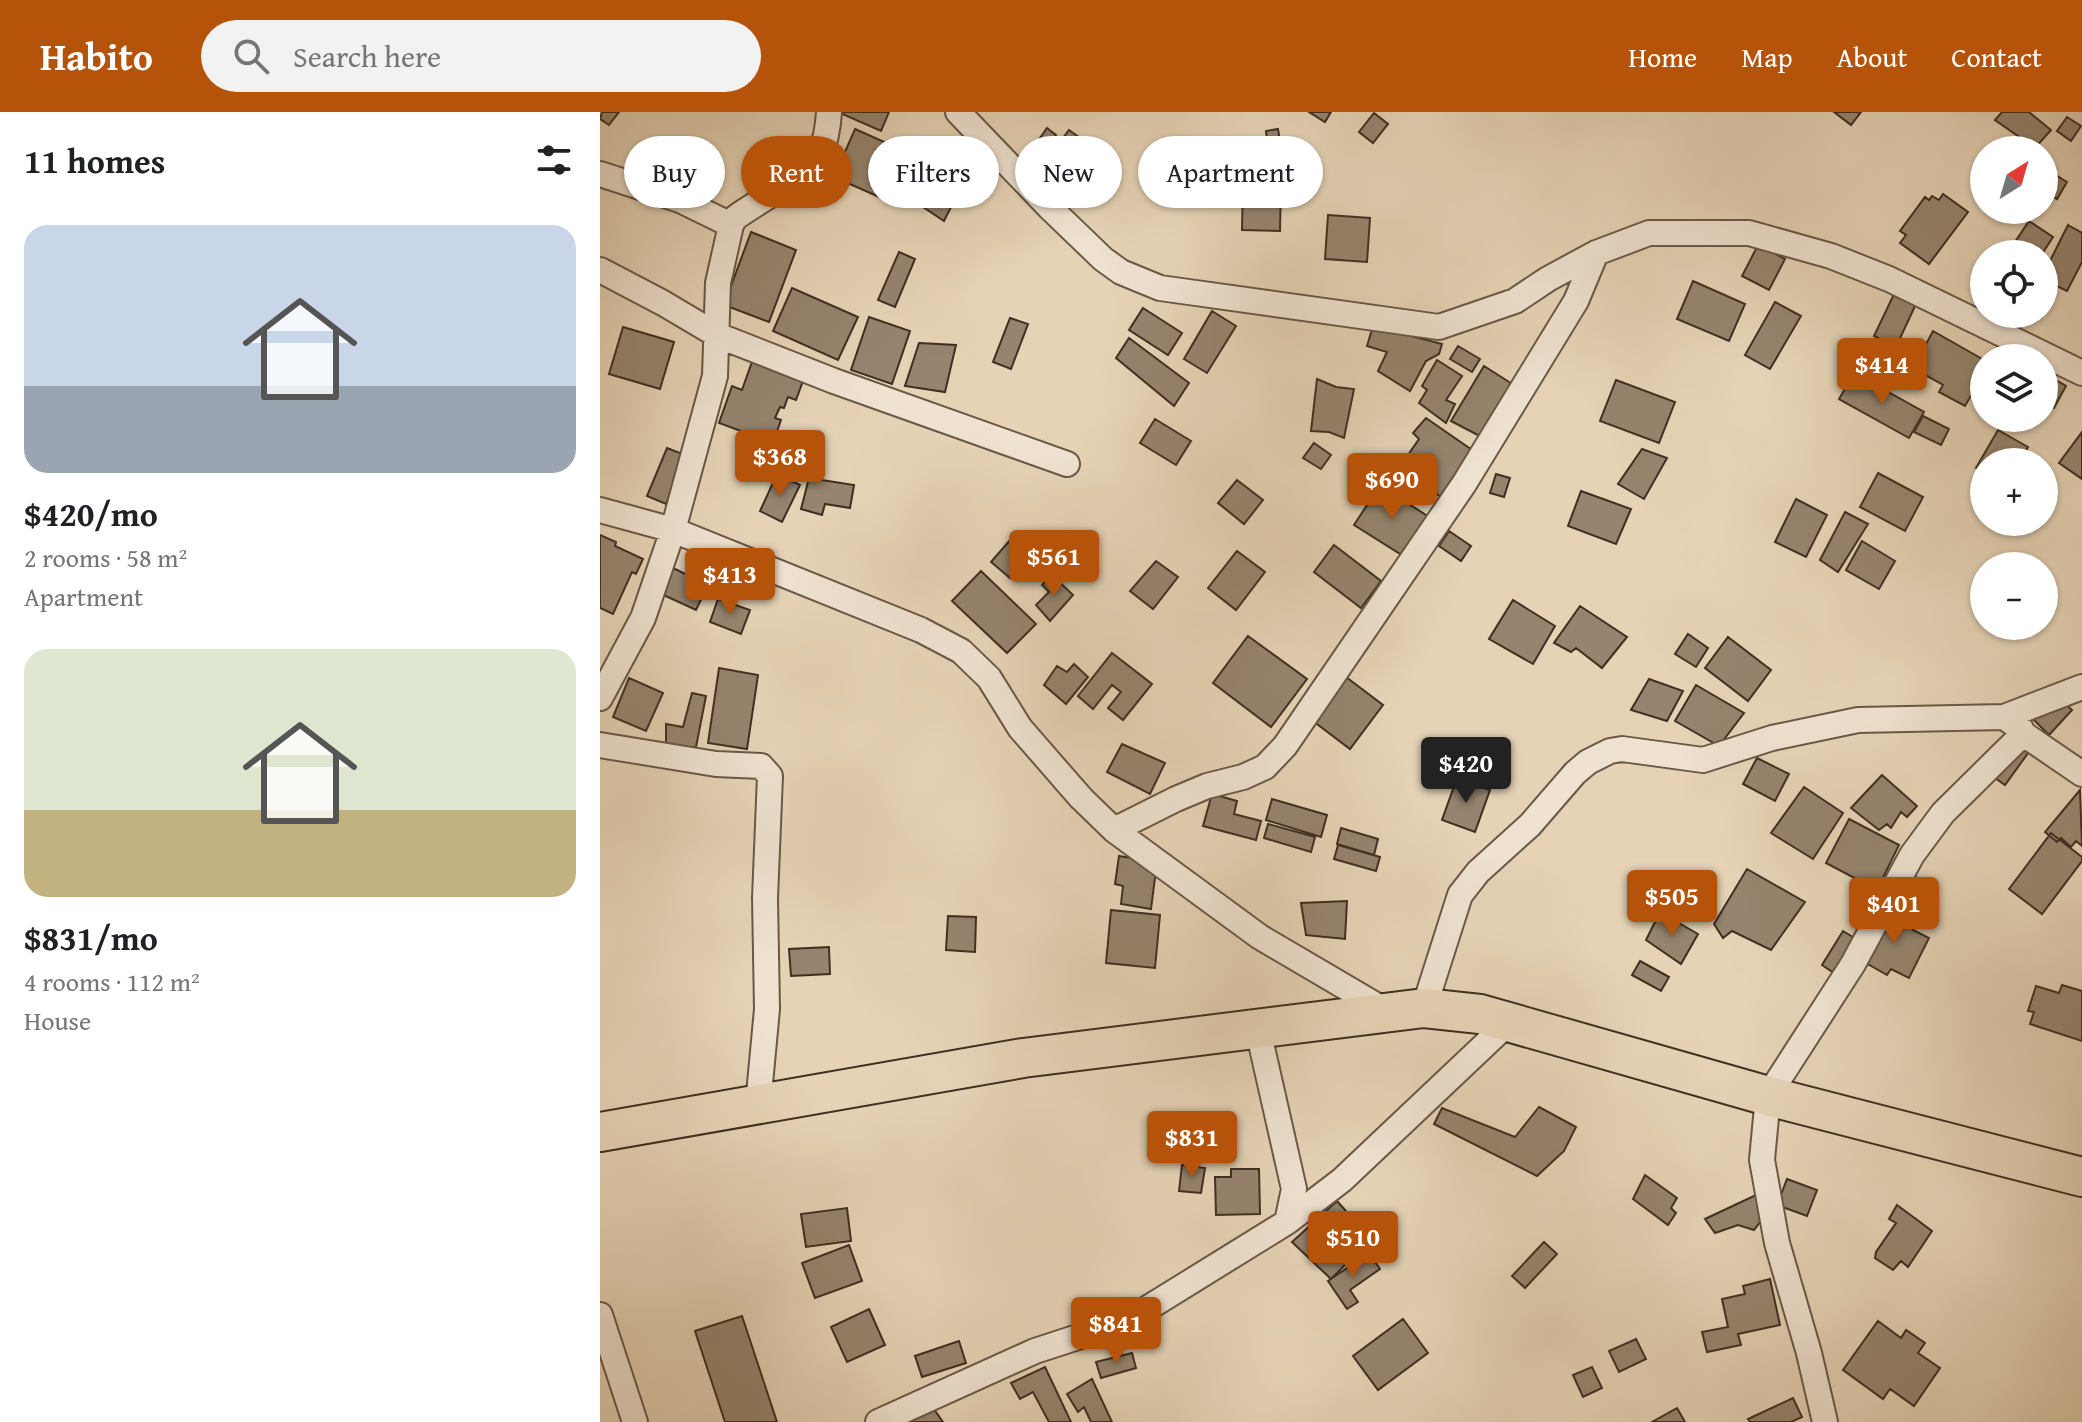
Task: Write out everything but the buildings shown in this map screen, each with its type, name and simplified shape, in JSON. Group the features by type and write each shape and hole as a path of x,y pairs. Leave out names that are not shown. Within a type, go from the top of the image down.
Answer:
{"main road":[{"path":"600,1132 1023,1058 1424,1008 1480,1014 1768,1096 2082,1177"}],"street":[{"path":"600,698 643,618 673,530 715,376 718,283 731,225 735,218 819,157 828,129 829,112"},
{"path":"967,116 1050,208 1103,259 1121,272 1160,288 1439,327 1515,301 1596,253 1649,233 1749,233 1831,256 1889,279 2082,373"},
{"path":"600,174 680,200 731,225"},
{"path":"1114,830 1207,786 1243,777 1265,767 1285,746 1472,472 1576,301 1596,253"},
{"path":"600,270 717,335 834,381 1067,464"},
{"path":"600,510 673,530 921,630 961,651 989,678 1020,728 1081,798 1114,830 1260,937 1386,1011"},
{"path":"1424,1008 1460,895 1478,872 1519,837 1575,773 1610,751 1622,749 1703,760 1772,738 1858,720 2004,717 2082,687"},
{"path":"2004,717 2082,774"},
{"path":"1825,1422 1809,1353 1777,1243 1762,1160 1768,1096 1853,964 1912,855 1943,813 2022,733"},
{"path":"600,745 716,764 761,766 770,776 765,898 767,1009 758,1105"},
{"path":"879,1422 1035,1351 1127,1321 1287,1222 1342,1180 1508,1023"},
{"path":"1258,1030 1294,1189 1287,1222"},
{"path":"600,1315 635,1422"}]}
